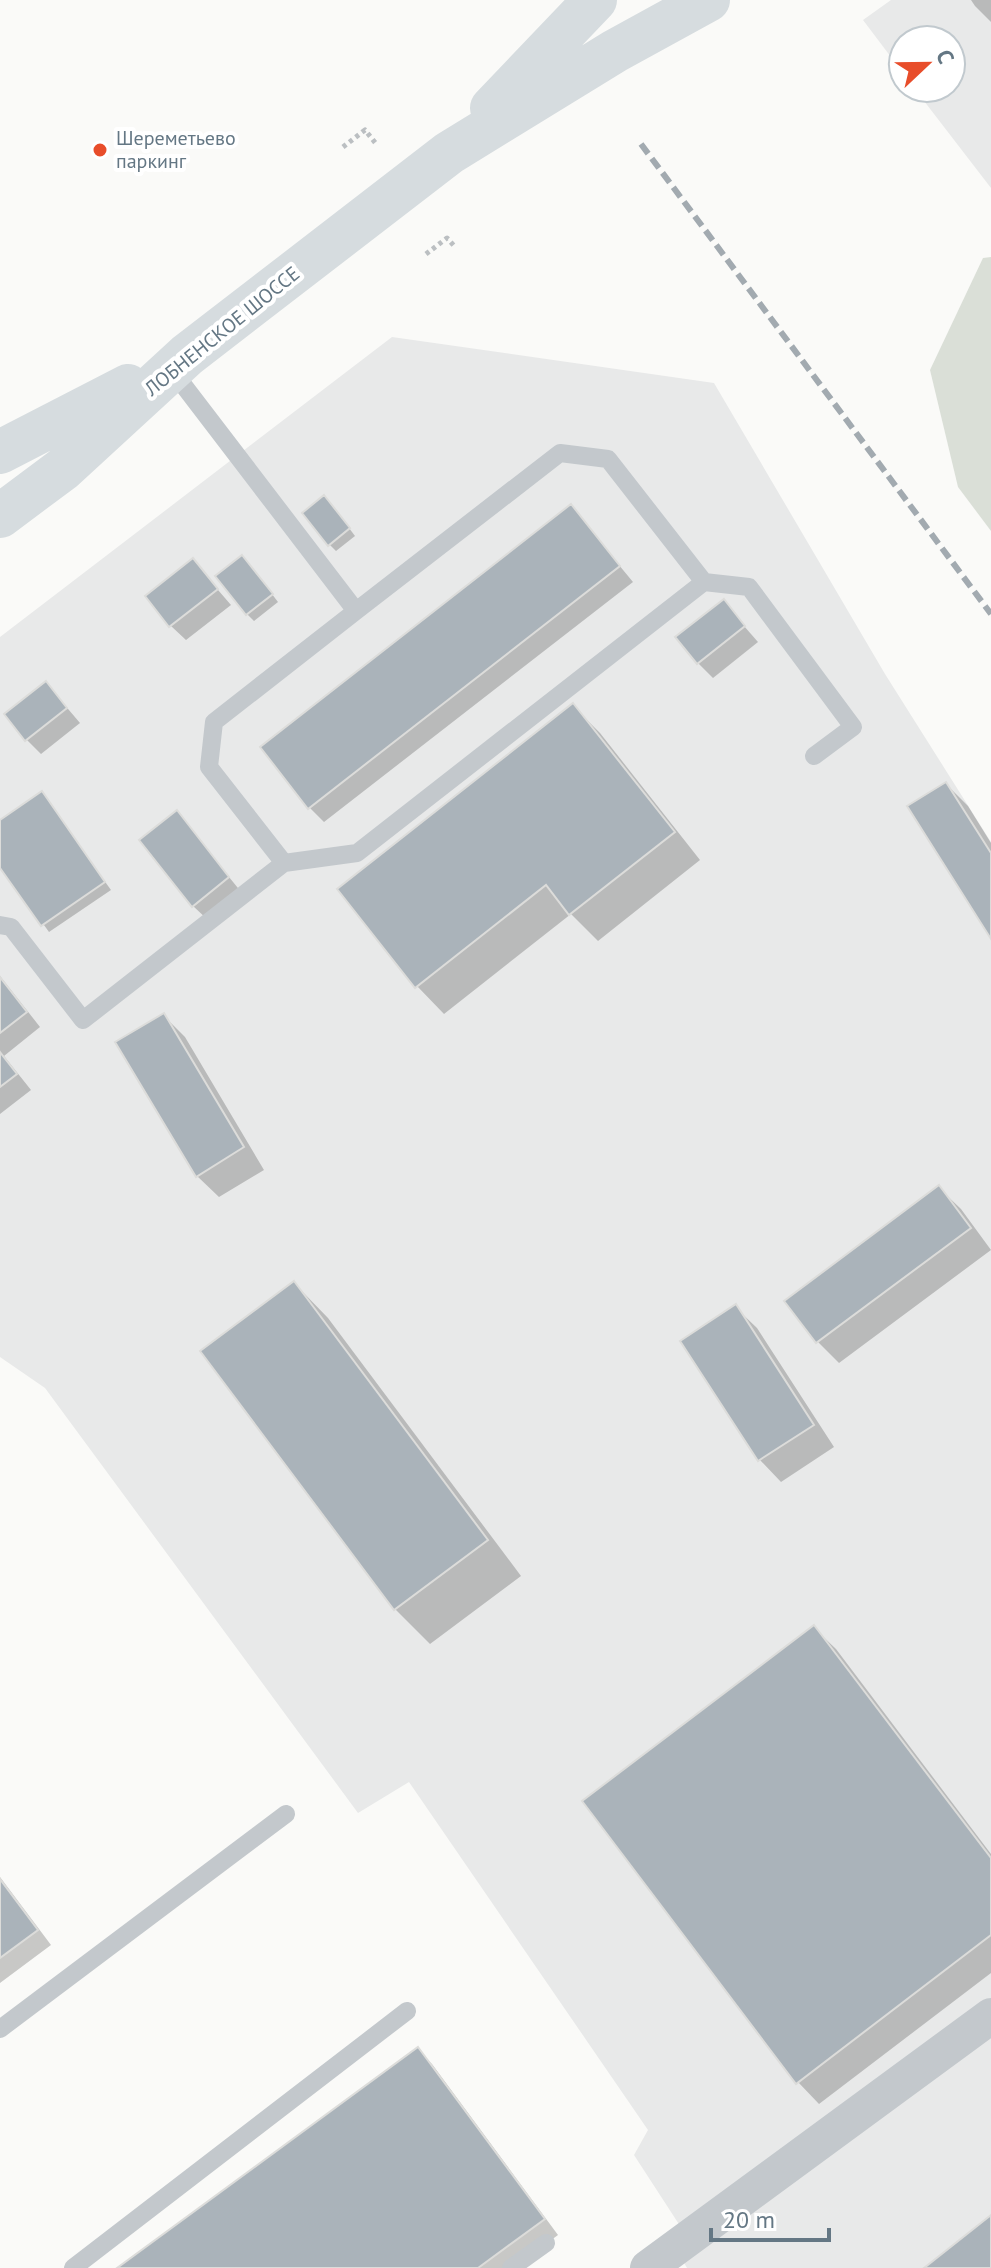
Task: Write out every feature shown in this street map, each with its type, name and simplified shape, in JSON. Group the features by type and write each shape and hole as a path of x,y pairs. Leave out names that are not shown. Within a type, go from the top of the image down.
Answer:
{"main road":[{"name":"ЛОБНЕНСКОЕ ШОССЕ","path":"449,153 595,0"},
{"name":"ЛОБНЕНСКОЕ ШОССЕ","path":"0,516 63,469 179,362 449,153 615,51 708,0"},
{"path":"0,452 179,362"}],"street":[{"path":"648,2268 991,2016"}],"lane":[{"path":"179,362 356,611"},
{"path":"284,863 209,767 214,722 560,453 608,459 704,582"},
{"path":"0,925 11,927 83,1020 284,863 357,853 704,582 749,587 853,727 814,756"},
{"path":"0,2029 286,1814"},
{"path":"73,2268 407,2011"},
{"path":"511,2268 546,2243"}],"path":[{"path":"343,147 365,130 377,145"},
{"path":"426,254 447,238 456,248"}],"shaded area":[{"path":"891,0 991,0 991,188 926,104 967,104 967,24 887,24 887,52 863,20"},
{"path":"991,257 991,531 958,487 930,370 983,258"},
{"path":"392,337 714,383 885,674 991,842 991,2268 687,2268 671,2240 684,2232 634,2155 648,2130 409,1782 358,1813 45,1388 0,1357 0,637"}],"building":[{"path":"324,495 350,528 328,546 302,513"},
{"path":"571,504 620,566 308,809 260,747"},
{"path":"242,555 273,594 246,615 215,576"},
{"path":"193,558 218,589 169,627 145,596"},
{"path":"724,599 745,626 697,664 675,637"},
{"path":"46,681 67,708 25,741 4,714"},
{"path":"573,703 675,832 569,915 546,885 415,988 337,889"},
{"path":"946,782 991,853 991,939 907,806"},
{"path":"42,791 105,882 41,926 0,868 0,820"},
{"path":"177,810 229,877 192,907 139,840"},
{"path":"0,977 27,1012 0,1033"},
{"path":"164,1013 244,1147 196,1177 115,1042"},
{"path":"0,1052 17,1074 0,1087"},
{"path":"939,1185 971,1228 816,1343 784,1301"},
{"path":"294,1281 488,1540 394,1610 200,1351"},
{"path":"736,1304 814,1425 758,1461 680,1341"},
{"path":"814,1625 991,1858 991,1935 796,2084 582,1801"},
{"path":"0,1879 38,1930 0,1958"},
{"path":"418,2047 545,2219 478,2268 117,2268"},
{"path":"991,2215 991,2268 924,2268"}],"railway":[{"path":"641,144 991,614"}],"place":[{"name":"Шереметьево паркинг","path":"100,150"}]}
